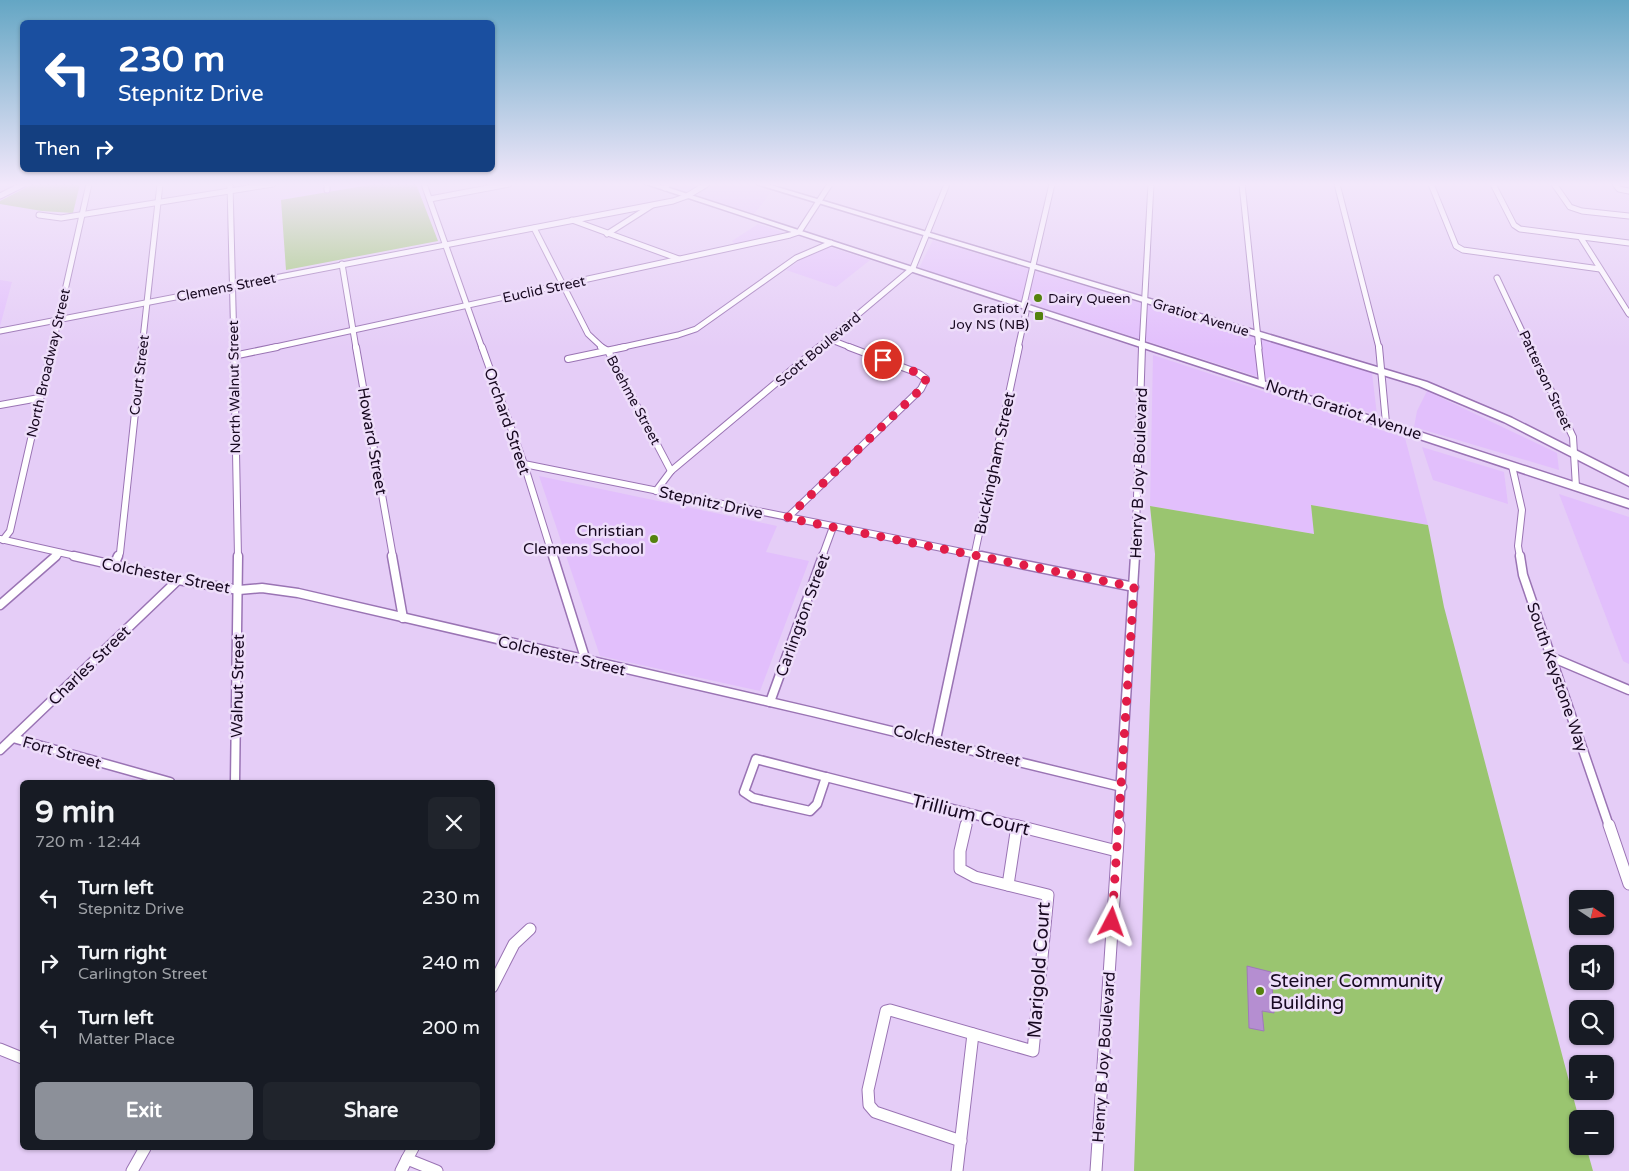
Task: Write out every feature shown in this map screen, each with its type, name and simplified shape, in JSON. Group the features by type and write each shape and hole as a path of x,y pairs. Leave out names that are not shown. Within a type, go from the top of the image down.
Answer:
{"main road":[{"name":"North Gratiot Avenue","path":"818,239 1386,422 1629,504"},
{"name":"Gratiot Avenue","path":"939,239 1381,371 1446,393 1508,420 1629,482"}],"street":[{"name":"North Broadway Street","path":"2,539 10,531 76,239"},
{"name":"Court Street","path":"114,565 120,553 154,239"},
{"name":"North Walnut Street","path":"231,239 239,590"},
{"name":"Orchard Street","path":"443,239 524,464 586,661"},
{"name":"Clemens Street","path":"0,331 475,239"},
{"name":"Boehme Street","path":"539,239 588,334 597,344 608,351 671,471"},
{"path":"620,239 680,260"},
{"name":"Euclid Street","path":"233,356 680,260 771,239"},
{"name":"Scott Boulevard","path":"656,491 671,471 913,268 925,239"},
{"name":"Buckingham Street","path":"936,739 1026,312 1024,304 1039,239"},
{"name":"Henry B Joy Boulevard","path":"1096,1171 1134,587 1142,343 1148,239"},
{"path":"1248,239 1262,382"},
{"path":"1351,239 1378,344 1382,365 1386,422"},
{"path":"1453,239 1456,246 1460,249 1477,253 1600,268"},
{"path":"1581,239 1629,314"},
{"path":"1587,239 1629,243"},
{"path":"568,359 678,335 696,329 796,258 831,243"},
{"name":"Howard Street","path":"342,264 403,618"},
{"name":"Patterson Street","path":"1497,278 1573,438 1576,487"},
{"path":"787,518 921,389 926,379 829,339"},
{"path":"0,405 39,398"},
{"name":"Stepnitz Drive","path":"524,464 1134,587"},
{"name":"South Keystone Way","path":"1512,466 1522,510 1518,546 1519,559 1629,884"},
{"name":"Carlington Street","path":"770,702 833,527"},
{"name":"Colchester Street","path":"2,539 178,580 239,590 262,588 298,593 586,661 936,739 1122,786"},
{"path":"0,605 60,553"},
{"name":"Charles Street","path":"0,750 178,580"},
{"name":"Walnut Street","path":"235,780 239,590"},
{"path":"1551,657 1629,690"},
{"name":"Fort Street","path":"12,738 163,780"},
{"name":"Trillium Court","path":"826,776 817,804 810,811 753,798 744,792 756,758 826,776 968,814 1117,851"},
{"name":"Marigold Court","path":"961,1141 875,1112 869,1105 868,1090 886,1011 890,1010 1032,1051 1048,895 975,877 960,869 960,851 968,814"},
{"path":"1008,885 1017,826"},
{"path":"495,981 514,944 530,929"},
{"path":"957,1171 973,1034"},
{"path":"0,1049 20,1057"},
{"path":"132,1171 144,1150"},
{"path":"401,1171 412,1150"},
{"path":"407,1159 437,1171"}],"shaded area":[{"path":"736,239 762,239 736,245 732,241"},
{"path":"933,240 1372,373 1377,415 919,268"},
{"path":"830,247 870,260 836,287 786,270 802,259"},
{"path":"0,280 12,282 0,326"},
{"path":"1153,355 1405,438 1428,525 1311,505 1315,534 1150,506"},
{"path":"1427,391 1557,453 1559,470 1414,427 1417,411"},
{"path":"1422,447 1504,472 1508,504 1433,480"},
{"path":"539,476 777,526 766,552 809,561 760,691 600,656"},
{"path":"1559,494 1629,517 1629,664 1623,661"}],"green space":[{"path":"284,239 437,239 438,241 286,270"},
{"path":"1311,505 1428,525 1444,607 1569,1081 1569,1100 1574,1100 1577,1110 1569,1110 1569,1155 1589,1155 1593,1171 1134,1171 1155,554 1150,506 1314,534"}],"building":[{"name":"Steiner Community Building","path":"1247,966 1271,972 1274,1013 1262,1011 1264,1031 1249,1028"}],"place":[{"name":"Dairy Queen","path":"1038,298"},
{"name":"Gratiot / Joy NS (NB)","path":"1039,316"},
{"name":"Christian Clemens School","path":"654,539"},
{"name":"Steiner Community Building","path":"1260,991"}],"route":[{"path":"883,360 918,373 926,379 926,382 921,389 787,518 1134,587 1112,922"}]}
